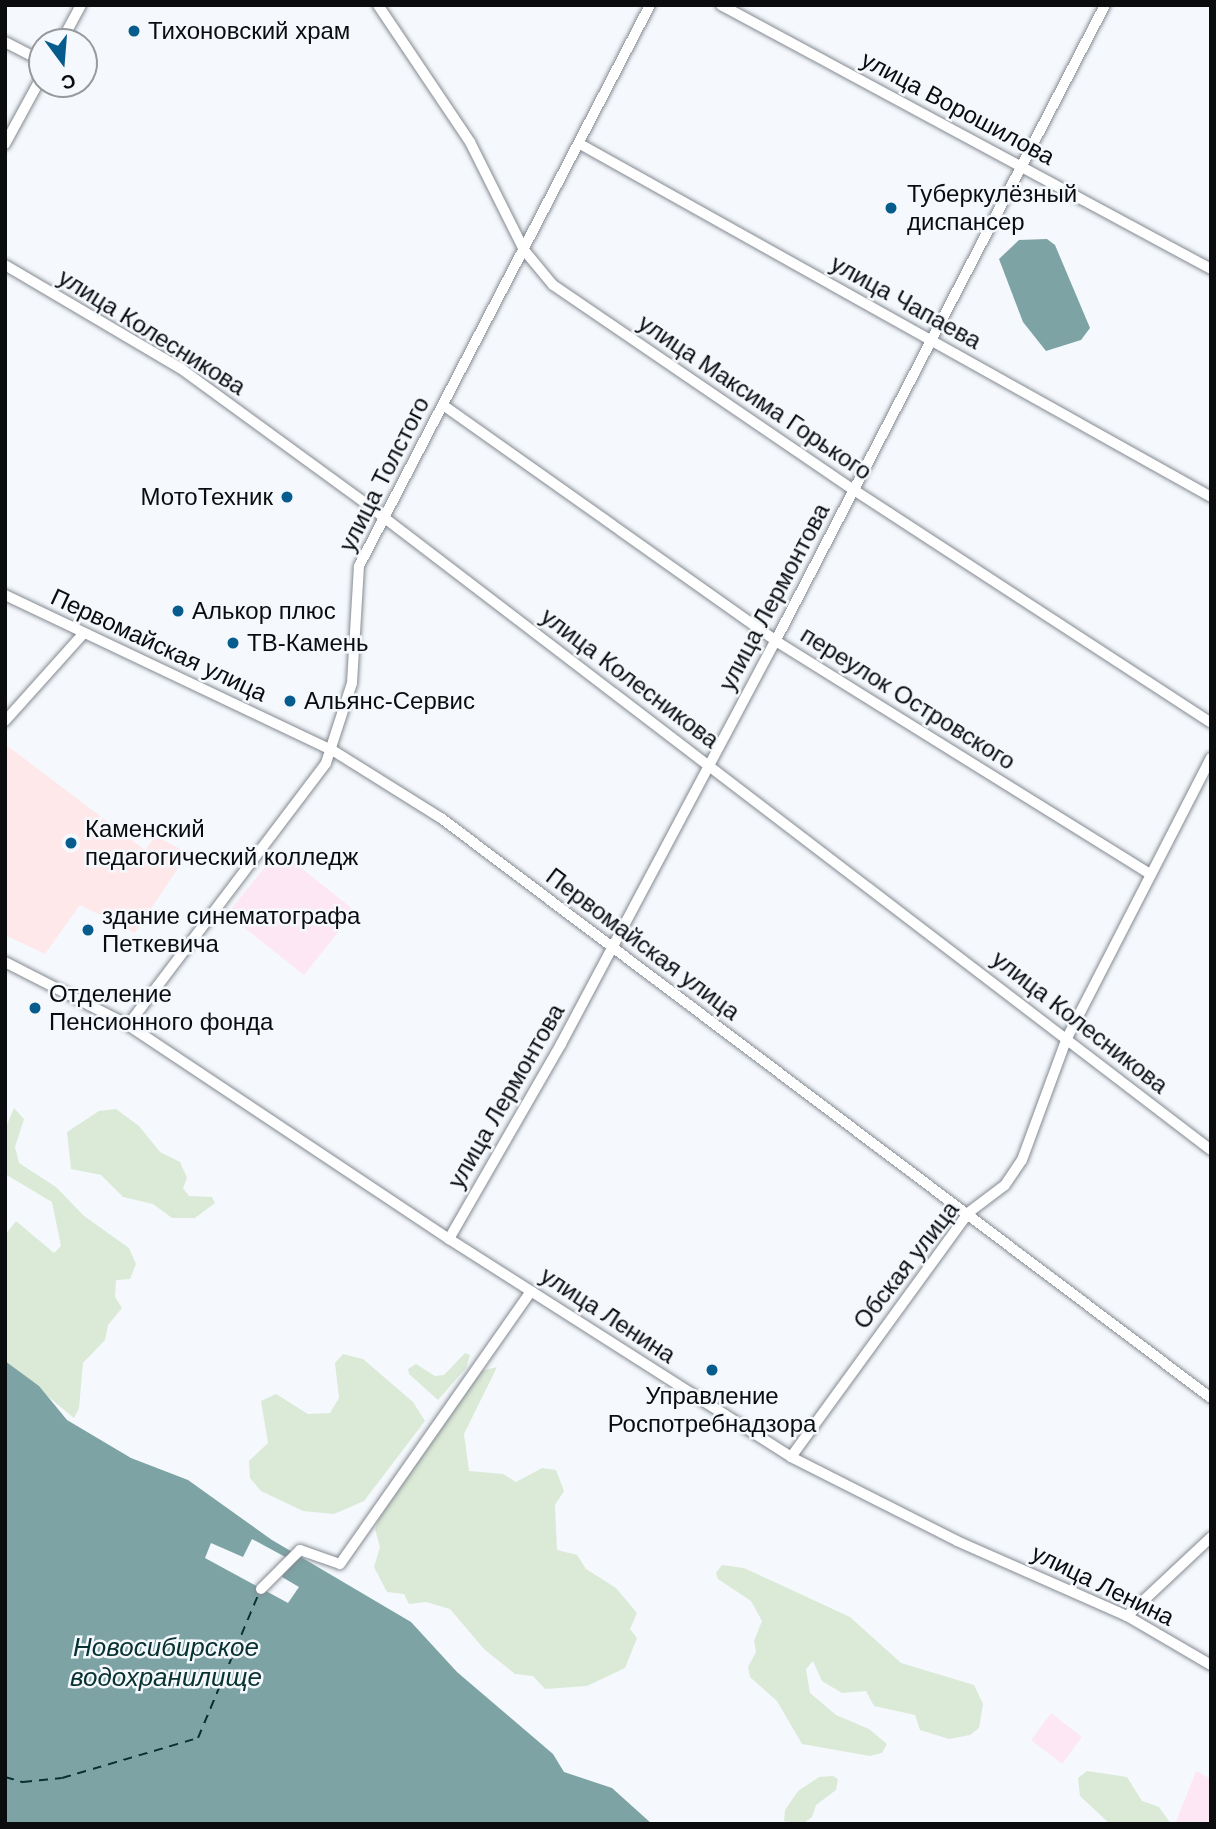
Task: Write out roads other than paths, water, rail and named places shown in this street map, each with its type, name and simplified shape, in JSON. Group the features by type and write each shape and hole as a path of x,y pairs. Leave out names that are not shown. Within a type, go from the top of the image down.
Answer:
{"street":[{"path":"69,28 81,5"},
{"name":"улица Максима Горького","path":"378,5 470,142 524,250 554,285 854,490 1211,723"},
{"name":"улица Толстого","path":"128,1025 332,750 352,683 359,566 650,5"},
{"name":"улица Ворошилова","path":"721,5 1211,269"},
{"name":"улица Лермонтова","path":"449,1239 611,947 776,640 1105,5"},
{"path":"5,42 28,54"},
{"path":"5,144 30,98"},
{"name":"улица Чапаева","path":"580,144 1211,498"},
{"name":"улица Колесникова","path":"5,265 180,368 384,518 709,764 1211,1150"},
{"name":"переулок Островского","path":"443,405 776,640 1150,874"},
{"name":"Первомайская улица","path":"5,595 332,750 441,818 1211,1398"},
{"path":"5,720 84,633"},
{"name":"Обская улица","path":"791,1457 968,1213 1005,1185 1022,1160 1067,1038 1211,758"},
{"name":"улица Ленина","path":"5,962 128,1025 449,1239 791,1457 957,1541 1127,1616 1211,1665"},
{"path":"261,1589 300,1550 340,1564 531,1291"},
{"path":"1127,1616 1211,1537"}],"water":[{"path":"1047,239 1055,245 1090,328 1081,340 1046,351 1023,322 999,259 1019,240"},
{"name":"Новосибирское водохранилище","path":"5,1361 39,1386 67,1420 131,1458 188,1480 272,1540 411,1622 457,1672 553,1754 564,1772 612,1788 652,1824 5,1824"}],"place":[{"name":"Тихоновский храм","path":"134,31"},
{"name":"Туберкулёзный диспансер","path":"891,208"},
{"name":"МотоТехник","path":"287,497"},
{"name":"Алькор плюс","path":"178,611"},
{"name":"ТВ-Камень","path":"233,643"},
{"name":"Альянс-Сервис","path":"290,701"},
{"name":"Каменский педагогический колледж","path":"71,843"},
{"name":"здание синематографа Петкевича","path":"88,930"},
{"name":"Отделение Пенсионного фонда","path":"35,1008"},
{"name":"Управление Роспотребнадзора","path":"712,1370"}]}
